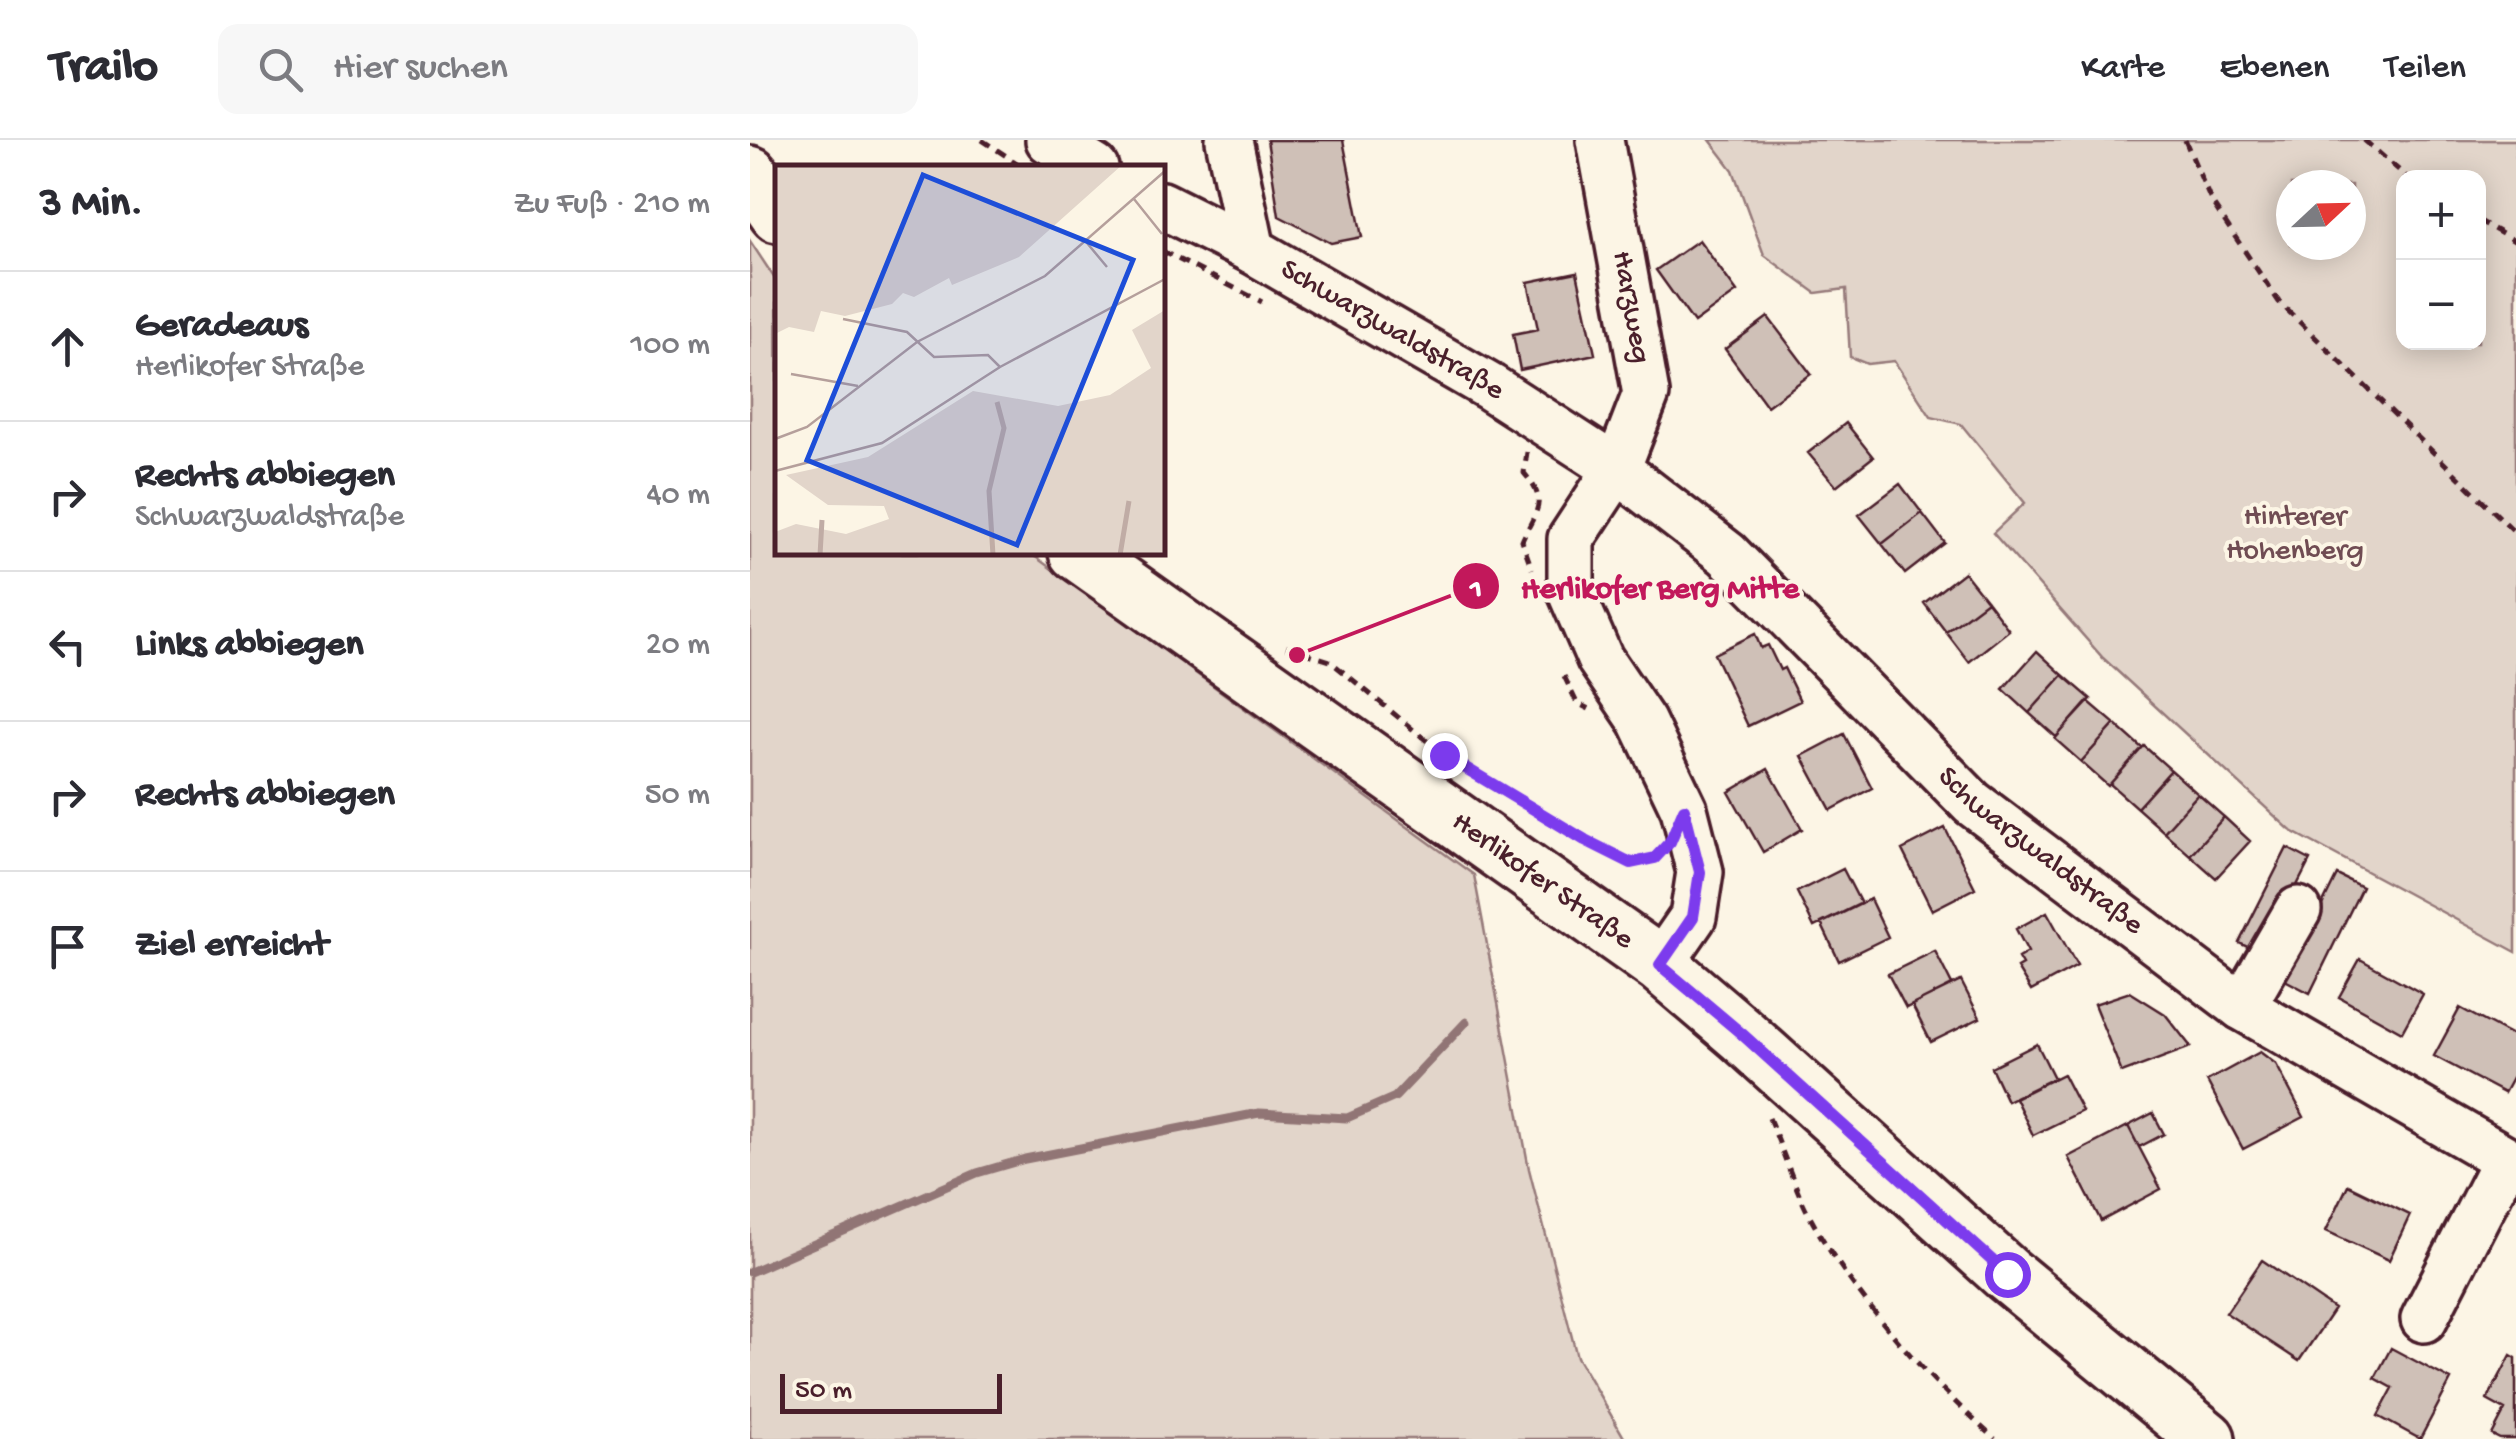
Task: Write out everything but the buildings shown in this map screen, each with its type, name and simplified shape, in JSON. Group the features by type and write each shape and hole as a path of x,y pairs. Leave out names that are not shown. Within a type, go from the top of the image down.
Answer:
{"main road":[{"path":"750,174 775,210"},
{"name":"Herlikofer Straße","path":"1081,555 1660,965 1742,1034 2007,1274 2207,1439"}],"street":[{"path":"1049,140 1090,165"},
{"path":"1229,140 1252,250"},
{"name":"Harzweg","path":"1600,140 1646,394 1617,469"},
{"name":"Schwarzwaldstraße","path":"1165,206 1252,250 1490,387 1617,469 1727,554 1972,803 2242,1007 2511,1163"},
{"path":"1617,469 1572,539 1572,592 1600,658 1642,721 1684,809 1700,872 1693,917 1660,965"},
{"path":"2242,1007 2298,910"},
{"path":"2424,1319 2511,1163"}],"path":[{"path":"982,140 1020,165"},
{"path":"2185,140 2211,201 2278,302 2516,534"},
{"path":"2364,140 2399,170"},
{"path":"2486,225 2516,242"},
{"path":"1280,644 1330,661 1444,755 1585,840 1631,863 1655,858 1670,842 1684,809"},
{"path":"1762,1102 1813,1223 1843,1270 1946,1396 1994,1439"}],"green space":[{"name":"Hinterer Hohenberg","path":"1710,140 2516,140 2516,952 2290,830 2103,658 1993,533 2025,503 1961,424 1931,417 1894,361 1867,364 1850,357 1846,289 1816,293 1764,255 1733,170"},
{"path":"750,241 775,279 775,555 1033,555 1474,875 1529,1169 1577,1357 1625,1439 750,1439"}],"waterway":[{"path":"750,1272 977,1173 1025,1159 1259,1113 1347,1118 1395,1097 1466,1022"}],"place":[{"name":"Herlikofer Berg Mitte","path":"1297,655"}],"route":[{"path":"1444,755 1585,840 1631,863 1655,858 1670,842 1684,809 1700,872 1693,917 1660,965 1742,1034 2007,1274"}]}
